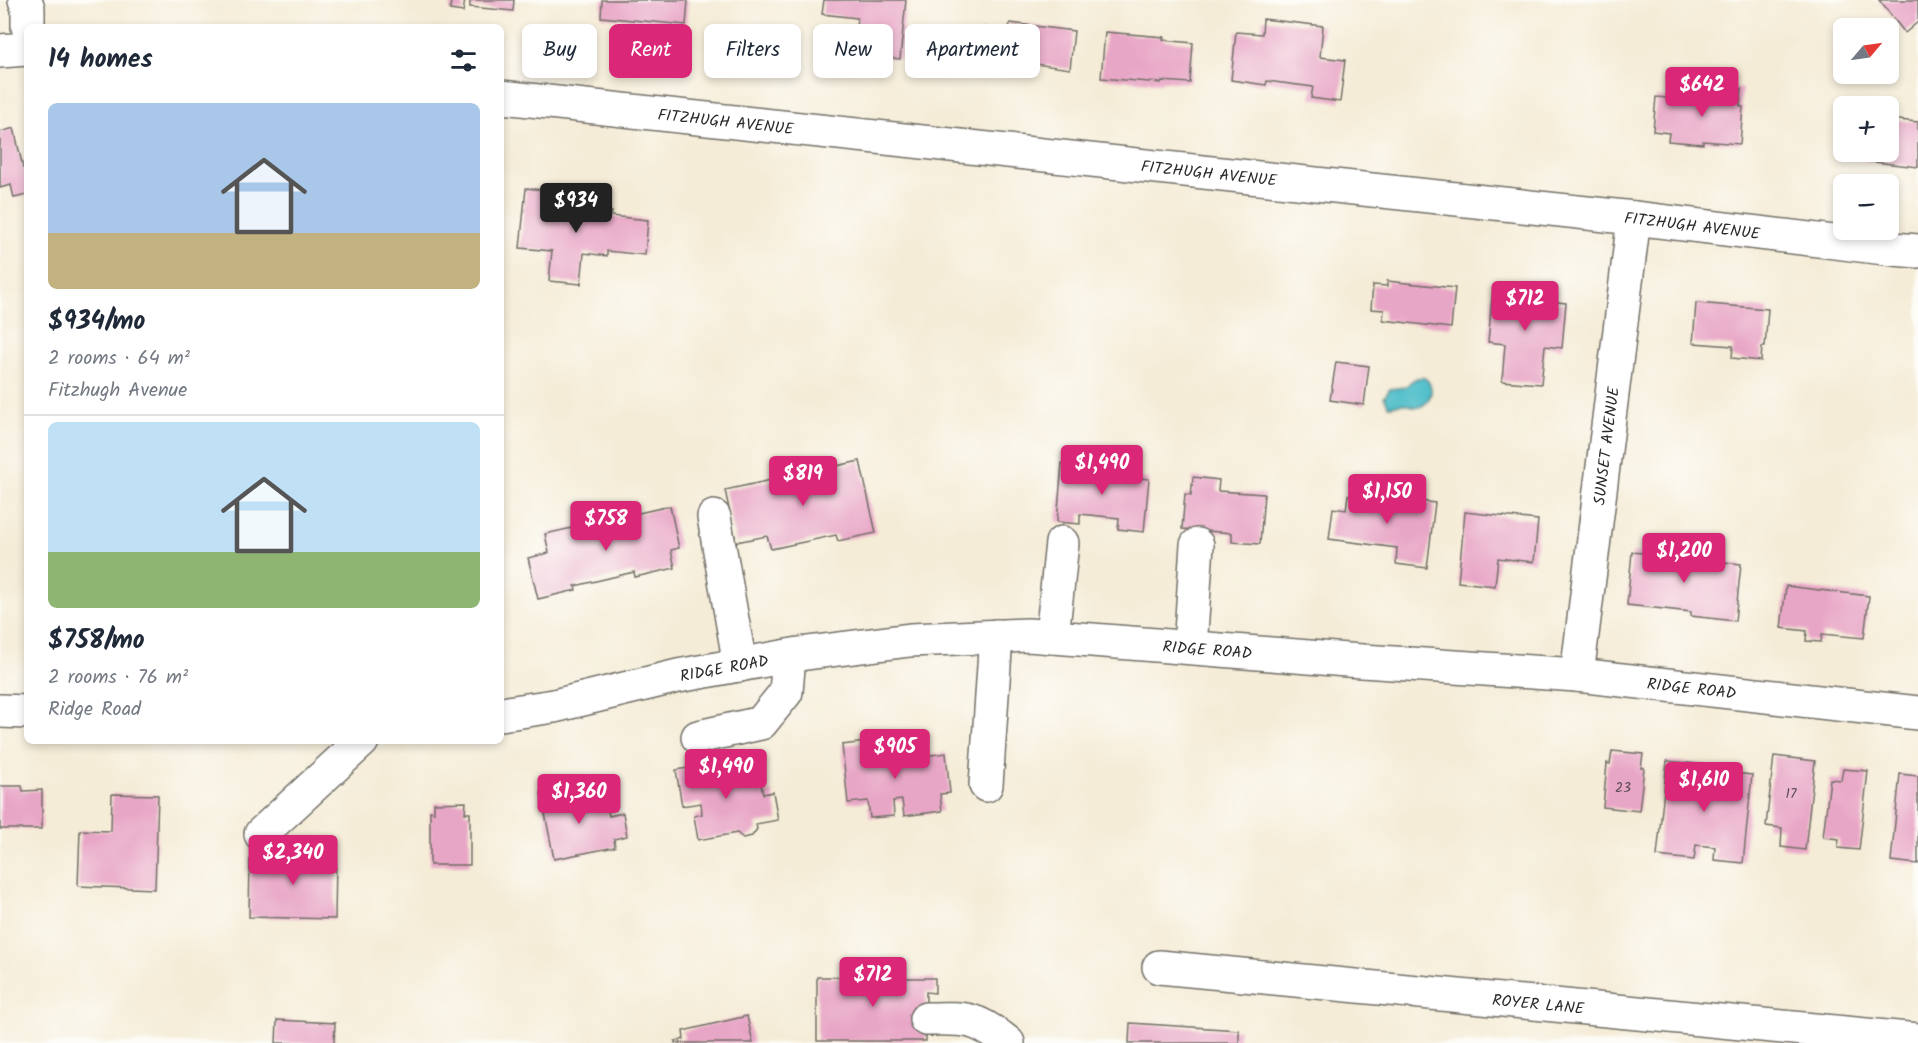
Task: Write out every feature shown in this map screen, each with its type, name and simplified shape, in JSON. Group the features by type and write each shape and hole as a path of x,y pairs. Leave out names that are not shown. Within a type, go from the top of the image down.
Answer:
{"street":[{"path":"25,0 28,24"},
{"path":"0,51 24,50"},
{"name":"FITZHUGH AVENUE","path":"504,97 1918,250"},
{"name":"SUNSET AVENUE","path":"1577,675 1634,218"},
{"path":"714,517 740,665"},
{"path":"1052,637 1062,543"},
{"path":"1190,647 1197,545"},
{"path":"986,785 996,636"},
{"name":"RIDGE ROAD","path":"504,714 554,706 678,676 789,656 910,640 996,636 1052,637 1577,675 1918,712"},
{"path":"698,737 761,723 786,692 789,656"},
{"path":"0,711 24,712"},
{"path":"261,834 359,744"},
{"name":"ROYER LANE","path":"1159,967 1909,1041"},
{"path":"926,1019 966,1019 993,1031 1008,1043"}],"water":[{"path":"1422,377 1431,388 1430,397 1424,405 1419,407 1404,404 1389,406 1384,397 1390,389 1405,387 1413,380"}],"building":[{"path":"451,0 465,0 463,12 450,10"},
{"path":"470,0 514,0 513,11 470,7"},
{"path":"602,0 688,0 686,24 601,17"},
{"path":"824,0 906,0 900,59 893,58 893,24 856,24 857,18 822,14"},
{"path":"1879,0 1918,0 1918,22 1905,33 1899,25 1899,18 1893,18"},
{"path":"1263,19 1323,26 1320,57 1345,60 1340,102 1311,98 1313,87 1267,81 1266,85 1231,80 1236,32 1262,34"},
{"path":"1040,27 1074,31 1070,69 1040,65"},
{"path":"1105,32 1164,37 1163,40 1193,43 1190,83 1101,78"},
{"path":"1713,86 1742,89 1740,144 1668,141 1669,133 1653,131 1656,97 1712,102"},
{"path":"1899,120 1918,122 1918,167 1874,162 1899,162"},
{"path":"14,128 24,168 24,196 14,198 11,185 0,188 0,132"},
{"path":"526,188 559,192 557,206 612,212 611,216 648,220 645,255 607,251 607,256 584,253 581,284 549,281 552,251 520,248"},
{"path":"1387,281 1455,288 1451,328 1383,320 1384,310 1371,309 1373,285 1387,286"},
{"path":"1493,288 1531,292 1530,299 1566,303 1562,348 1545,346 1541,384 1502,381 1505,344 1488,342"},
{"path":"1696,303 1768,309 1765,347 1762,347 1761,361 1732,358 1733,346 1693,343"},
{"path":"1336,362 1369,366 1364,405 1330,400"},
{"path":"860,461 876,533 838,541 836,535 771,549 767,536 736,542 725,490"},
{"path":"1062,463 1107,466 1107,475 1149,479 1144,532 1118,529 1119,518 1080,514 1080,524 1057,522"},
{"path":"1193,477 1219,480 1218,491 1264,494 1260,544 1232,542 1232,533 1182,529 1185,494 1191,495"},
{"path":"1363,487 1383,489 1382,496 1435,503 1427,568 1396,564 1397,548 1329,539 1333,508 1346,510 1348,495 1362,496"},
{"path":"670,506 679,548 671,550 675,568 635,577 634,572 575,586 576,590 538,599 528,558 549,553 545,534"},
{"path":"1465,512 1538,520 1534,562 1498,558 1495,586 1458,582"},
{"path":"1665,545 1688,548 1687,558 1741,564 1735,621 1691,616 1691,612 1627,605 1632,552 1663,555"},
{"path":"1786,586 1869,596 1864,638 1822,634 1821,642 1806,641 1807,631 1781,628"},
{"path":"866,742 867,750 906,746 906,754 917,753 917,757 946,753 950,793 940,794 942,811 904,816 902,800 893,801 894,816 870,818 868,801 848,803 842,745"},
{"path":"1612,751 1643,754 1641,768 1644,768 1639,811 1603,807 1607,763 1610,764"},
{"path":"1774,756 1815,761 1805,850 1781,847 1782,828 1766,826"},
{"path":"727,761 730,776 758,769 763,794 773,792 778,820 756,824 757,829 752,836 743,838 737,833 698,840 694,816 702,814 701,803 682,806 676,770"},
{"path":"1667,761 1706,765 1704,776 1724,778 1725,772 1752,775 1743,863 1714,860 1715,847 1696,845 1694,860 1657,856"},
{"path":"1843,769 1868,771 1859,850 1838,848 1839,839 1823,837 1830,779 1841,780"},
{"path":"1900,774 1918,776 1918,864 1891,861"},
{"path":"0,786 22,786 23,791 42,790 42,829 0,829"},
{"path":"571,787 576,811 607,805 609,816 623,813 627,836 614,839 615,847 554,859 541,793"},
{"path":"112,794 158,795 155,889 78,886 80,830 111,831"},
{"path":"466,802 465,813 470,813 470,865 430,865 430,811 434,812 434,803"},
{"path":"271,850 317,851 317,860 336,860 335,919 249,917 250,858 271,858"},
{"path":"883,970 905,970 905,978 935,978 935,993 926,992 926,1041 817,1041 817,977 883,977"},
{"path":"747,1016 753,1043 675,1043 675,1041 684,1039 683,1031"},
{"path":"277,1020 335,1023 334,1043 276,1043"},
{"path":"1130,1023 1239,1030 1239,1043 1129,1043"}]}
